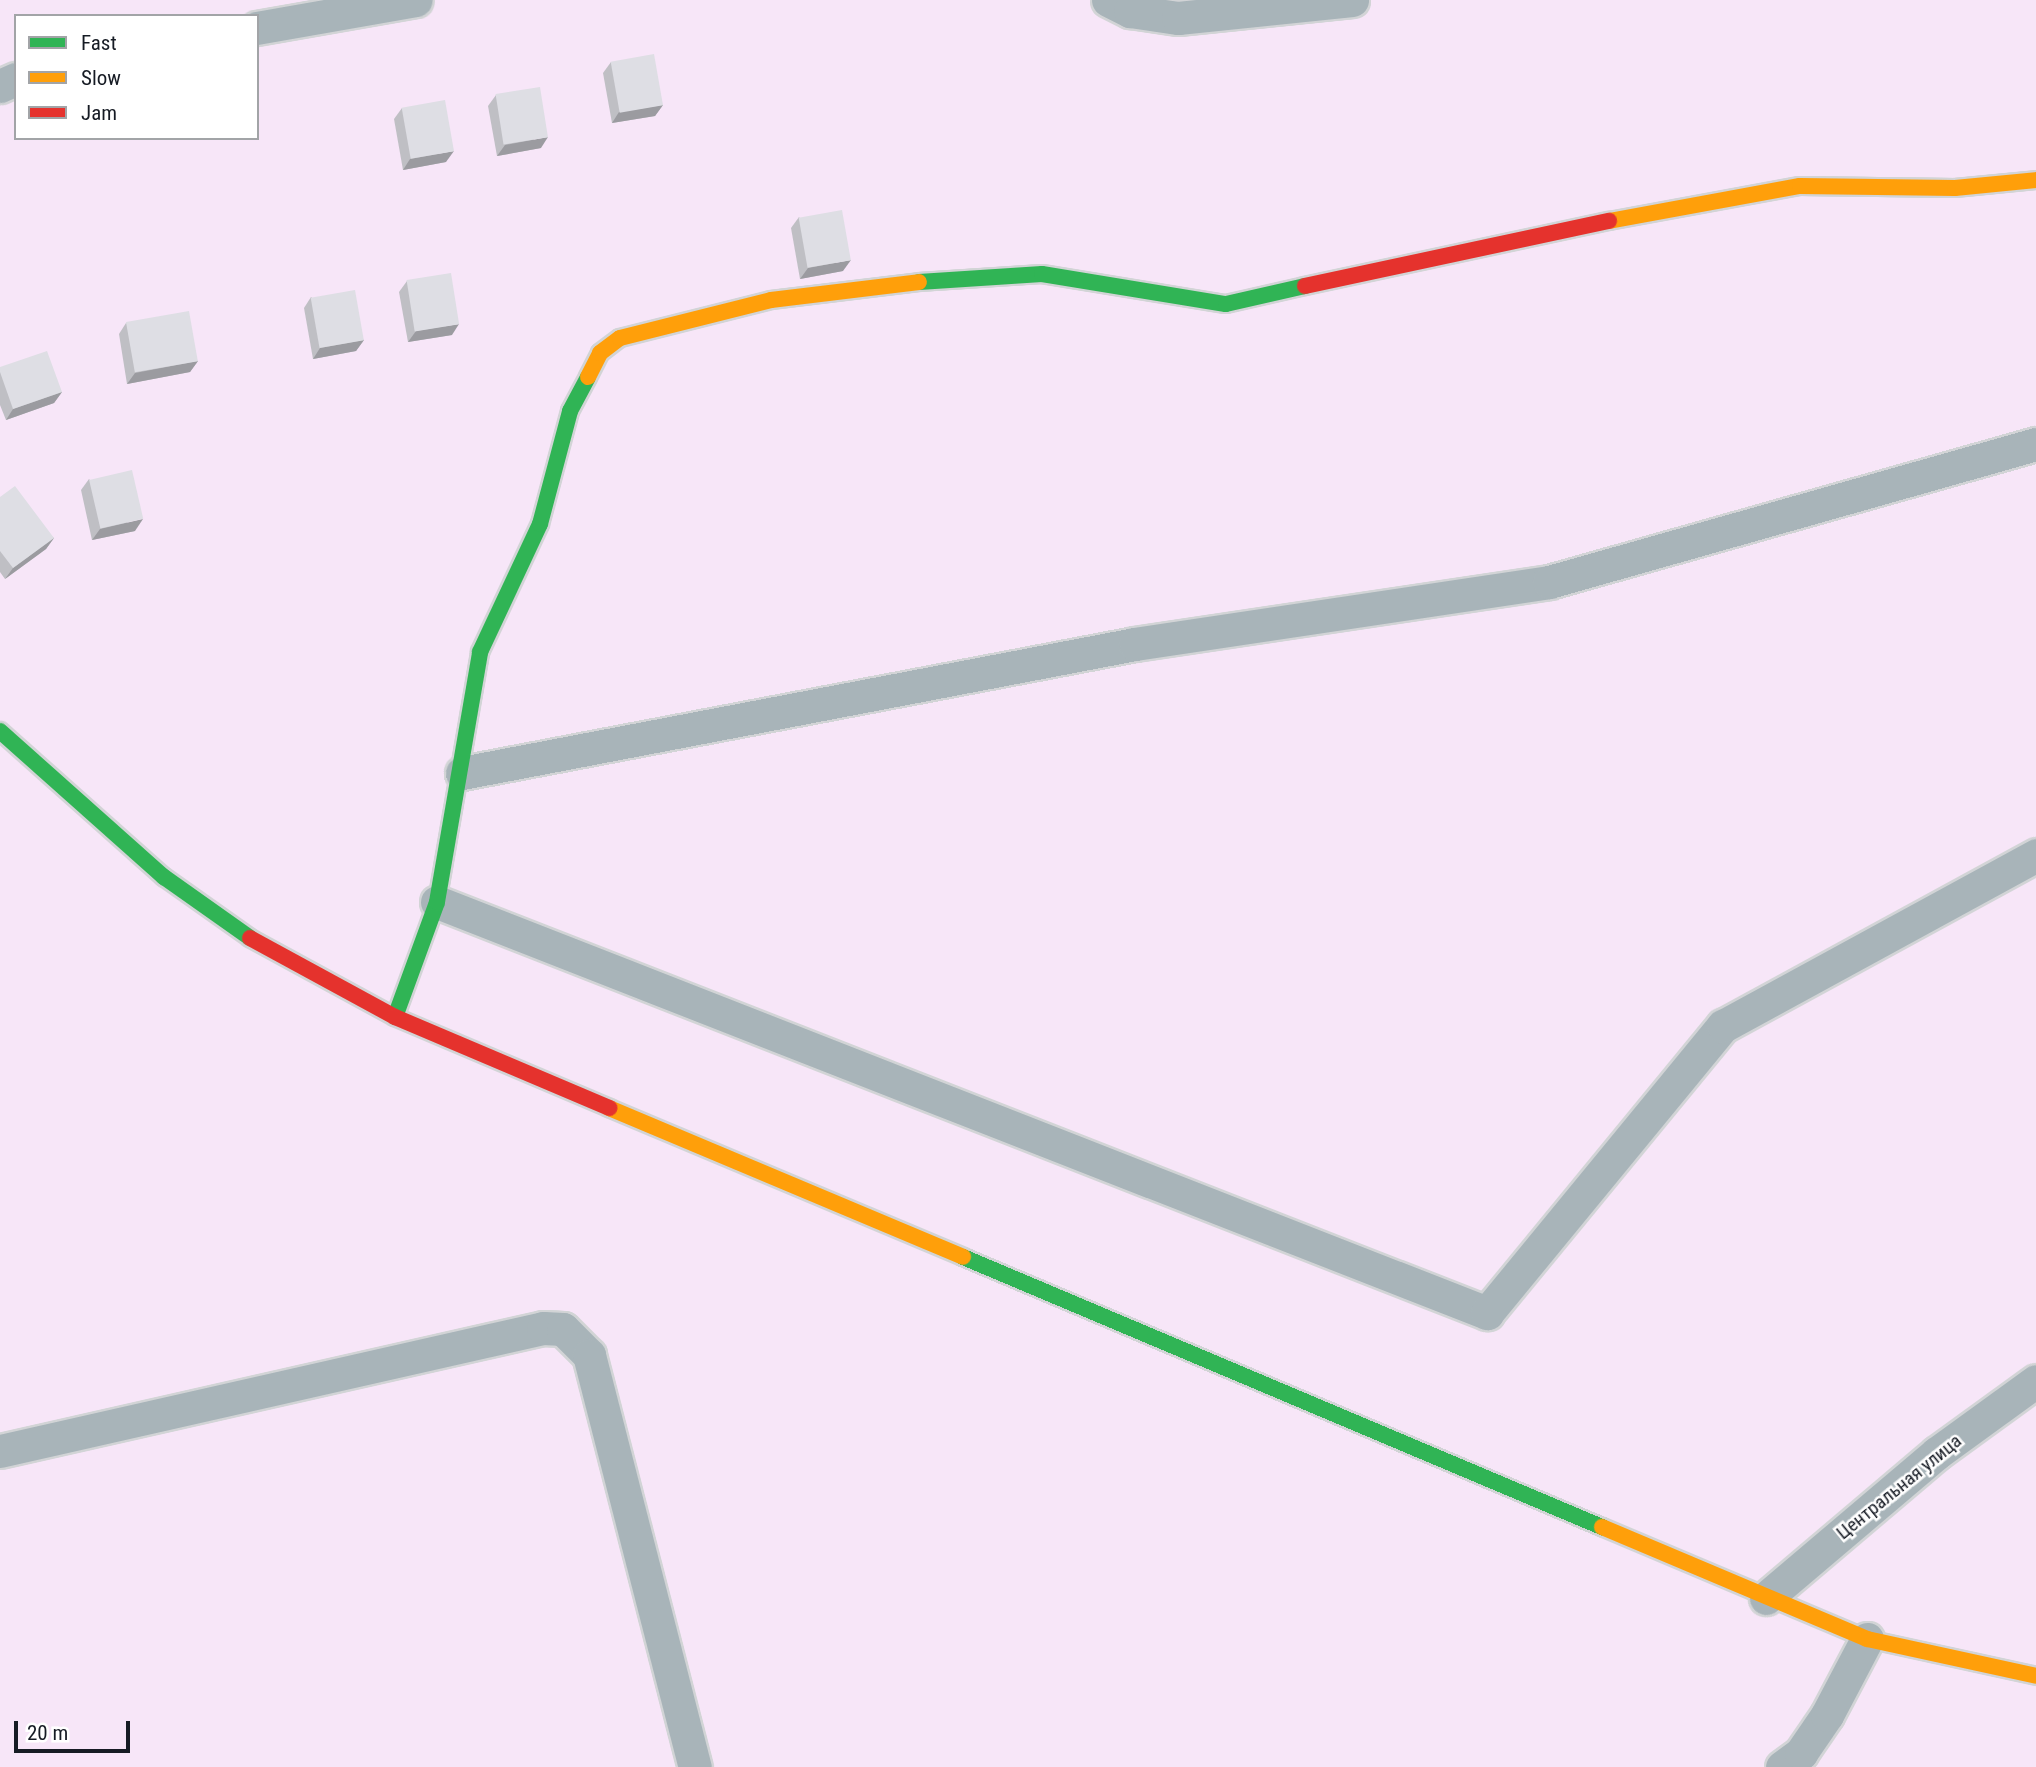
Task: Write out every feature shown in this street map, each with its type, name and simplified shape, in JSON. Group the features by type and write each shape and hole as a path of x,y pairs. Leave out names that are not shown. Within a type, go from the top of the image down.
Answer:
{"main road":[{"path":"395,1017 437,902 462,774 480,652 540,524 570,411 600,354 620,338 771,300 972,276 1042,274 1238,303 1519,238 1800,186 1955,188 2036,180"},
{"path":"0,731 164,877 270,952 395,1017 1867,1639 2036,1676"}],"street":[{"path":"259,28 416,0"},
{"path":"1108,0 1130,11 1178,18 1352,0"},
{"path":"462,774 1135,644 1549,582 2036,444"},
{"path":"437,902 1488,1313 1723,1026 2036,855"},
{"path":"0,1451 543,1328 563,1329 589,1354 695,1767"},
{"name":"Центральная улица","path":"1766,1598 1937,1453 2036,1381"},
{"path":"1782,1767 1801,1753 1827,1715 1867,1639"}],"shaded area":[{"path":"0,0 2036,0 2036,1767 0,1767"}],"building":[{"path":"654,54 663,105 620,113 611,62"},
{"path":"540,87 548,137 504,144 496,94"},
{"path":"445,100 454,151 411,159 402,108"},
{"path":"842,210 851,260 808,268 799,218"},
{"path":"451,273 459,324 415,331 407,280"},
{"path":"355,290 364,340 320,348 311,298"},
{"path":"189,311 198,361 135,372 126,322"},
{"path":"47,351 62,392 13,409 0,367"},
{"path":"132,470 143,519 100,529 89,480"},
{"path":"15,486 54,538 13,568 0,551 0,497"}],"traffic: fast":[{"path":"919,282 1042,274 1226,304 1305,286"},
{"path":"395,1017 437,902 480,652 540,524 570,411 588,377"},
{"path":"0,731 164,877 250,938"},
{"path":"963,1257 1602,1527"}],"traffic: slow":[{"path":"1609,221 1800,186 1955,188 2036,180"},
{"path":"588,377 600,353 620,338 771,300 919,282"},
{"path":"609,1108 963,1257"},
{"path":"1602,1527 1867,1639 2036,1676"}],"traffic: jam":[{"path":"1305,286 1609,221"},
{"path":"250,938 395,1017 609,1108"}]}
